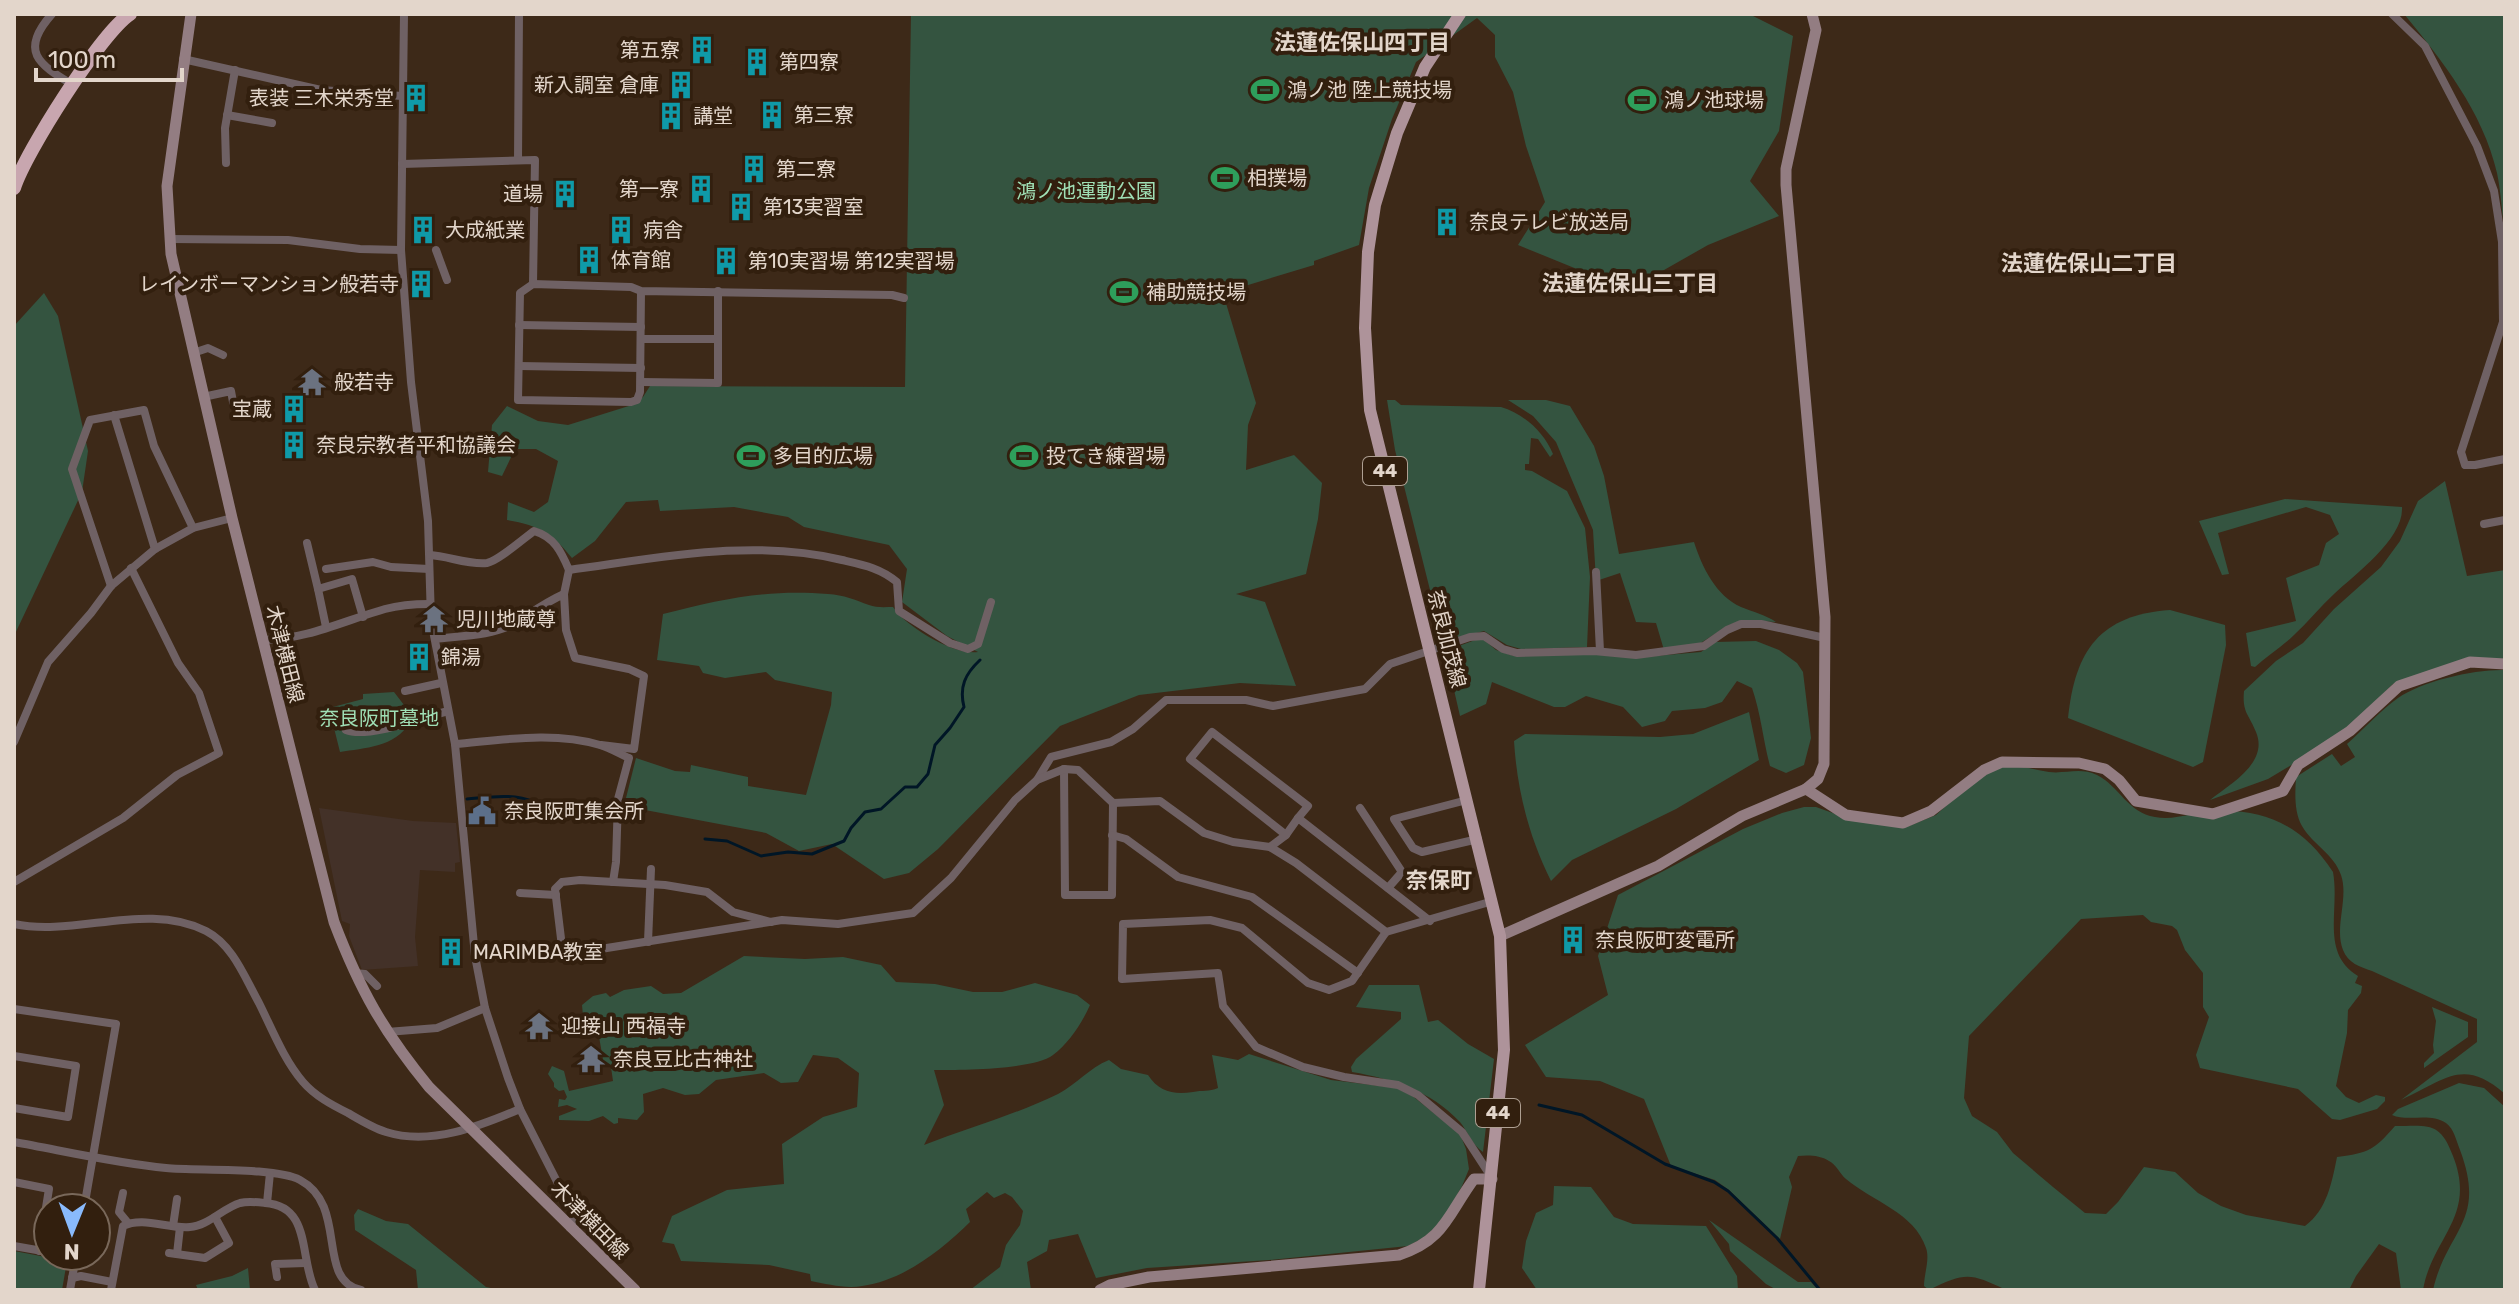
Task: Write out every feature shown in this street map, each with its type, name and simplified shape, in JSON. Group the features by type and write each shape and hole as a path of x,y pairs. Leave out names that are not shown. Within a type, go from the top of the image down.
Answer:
{"highway":[{"path":"14,188 29,155 102,42 118,22 130,14"}],"main road":[{"name":"木津横田線","path":"191,14 167,186 177,288 334,922 354,973 387,1032 429,1087 635,1290"},
{"name":"奈良加茂線","path":"1460,14 1425,67 1384,170 1368,252 1365,328 1370,410 1494,901 1500,936 1504,1050 1479,1290"},
{"path":"1500,936 1658,866 1742,816 1806,789 1818,779 1824,764 1825,638 1786,185 1786,169 1816,30 1812,14"},
{"path":"1806,789 1846,815 1903,823 1931,811 1984,770 2002,762 2079,763 2105,769 2119,780 2136,801 2213,814 2283,791 2298,765 2350,731 2399,686 2470,662 2505,664"},
{"path":"1100,1290 1149,1277 1399,1255 1413,1251 1436,1236 1474,1179 1492,1179"}],"street":[{"path":"52,14 36,35 35,51 49,71 73,86"},
{"path":"404,14 401,250 411,382 430,555 429,604 441,683 455,744 475,956 485,1008 520,1109 575,1217 570,1228"},
{"path":"519,14 519,160"},
{"path":"2392,14 2425,46 2432,58 2477,146 2494,191 2502,242 2503,322 2461,452 2465,465 2505,459"},
{"path":"183,59 321,90 402,96"},
{"path":"226,163 227,115 235,70"},
{"path":"227,115 272,123"},
{"path":"402,164 535,160 533,284"},
{"path":"170,239 288,240 360,249 401,250"},
{"path":"436,250 447,280"},
{"path":"641,291 641,382 637,400 518,400 520,293 533,284 631,287 641,291 892,295 904,298"},
{"path":"641,382 718,383 718,291"},
{"path":"519,325 641,327"},
{"path":"641,339 718,339"},
{"path":"193,353 208,348 223,355"},
{"path":"519,366 641,368"},
{"path":"203,397 231,391 233,402"},
{"path":"111,586 72,469 90,420 144,410 154,446 193,528"},
{"path":"114,415 155,549"},
{"path":"14,742 48,662 111,586 155,549 193,528 232,518"},
{"path":"2484,524 2505,520"},
{"path":"430,555 490,563 534,531 549,538 561,551 569,570 564,594 566,630 575,658 629,669 644,676 634,749 566,739 529,738 455,744"},
{"path":"307,543 326,627"},
{"path":"569,570 733,550 812,552 881,569 897,582 899,611 950,643 968,649 978,644 991,602"},
{"path":"326,569 373,562 391,567 429,569"},
{"path":"14,882 123,818 177,775 219,753 199,693 178,663 131,568"},
{"path":"1596,572 1600,651"},
{"path":"318,589 352,579 363,617"},
{"path":"435,639 480,633 513,624 564,594"},
{"path":"263,640 277,640 402,605 429,604"},
{"path":"475,956 563,955 782,920 838,924 913,913 951,878 1015,800 1037,780 1051,757 1111,742 1133,729 1166,700 1246,700 1273,706 1365,689 1390,664 1470,637 1484,636 1503,649 1517,653 1600,651 1636,655 1704,646 1741,624 1761,624 1825,638"},
{"path":"405,691 441,683"},
{"path":"346,730 368,732 448,711"},
{"path":"1270,847 1286,835 1308,806 1212,732 1190,759 1286,835"},
{"path":"601,745 629,758 618,799 613,882"},
{"path":"1037,780 1064,769 1078,770 1113,803 1160,801 1204,833 1233,842 1270,847 1296,863 1386,932"},
{"path":"1064,769 1065,895 1112,895 1113,803"},
{"path":"1467,800 1394,819 1413,848 1422,852 1478,839"},
{"path":"1360,808 1402,872 1388,888"},
{"path":"1298,818 1430,921"},
{"path":"1112,835 1126,839 1178,877 1252,897 1358,973"},
{"path":"648,942 651,869"},
{"path":"563,955 555,889 562,882 650,884 707,892 733,912 771,922"},
{"path":"520,893 556,895"},
{"path":"1492,1179 1462,1132 1418,1095 1398,1085 1303,1067 1256,1047 1223,1006 1218,973 1122,979 1123,924 1210,920 1242,928 1308,983 1329,990 1352,981 1386,932 1494,901"},
{"path":"14,924 42,927 168,921 213,935 233,956 291,1065 304,1083 319,1097 372,1127 396,1135 419,1136 472,1129 520,1109"},
{"path":"354,973 365,974 377,986"},
{"path":"387,1032 437,1028 485,1008"},
{"path":"14,1009 116,1024 87,1192"},
{"path":"14,1056 76,1066 68,1117 14,1108"},
{"path":"14,1142 164,1168 270,1173 299,1180 315,1191 328,1214 339,1276 348,1286 361,1290"},
{"path":"267,1203 270,1173"},
{"path":"14,1182 49,1189 49,1192"},
{"path":"123,1193 119,1212 128,1223"},
{"path":"177,1199 173,1254 205,1258 229,1243 215,1217"},
{"path":"72,1278 81,1276 111,1286 123,1226 128,1223 191,1228 238,1204 267,1203 290,1211 298,1220 315,1290"},
{"path":"277,1277 275,1264 306,1263"},
{"path":"70,1290 73,1272"}],"shaded area":[{"path":"319,808 413,821 456,823 460,862 455,863 455,872 420,870 415,937 418,966 362,970 349,936 350,924 342,921"}],"green space":[{"name":"鴻ノ池運動公園","path":"911,14 1749,14 1793,36 1779,131 1750,181 1779,216 1708,245 1657,274 1594,276 1518,245 1545,202 1526,146 1513,92 1495,57 1495,35 1477,18 1416,62 1392,119 1369,188 1359,245 1314,261 1314,265 1235,289 1225,300 1256,403 1248,425 1246,470 1294,455 1322,483 1306,574 1236,594 1265,602 1296,686 1240,683 1139,695 1060,726 938,849 909,873 884,879 832,844 799,851 766,833 624,806 636,758 675,771 690,772 691,765 748,777 748,786 806,795 831,705 832,692 775,680 766,672 725,678 703,673 699,666 657,660 663,614 764,594 834,595 875,607 893,607 909,623 944,645 978,652 947,636 902,602 907,569 889,545 804,527 788,517 734,507 660,511 658,500 626,502 595,541 572,558 544,532 507,520 508,502 534,512 548,502 558,461 536,449 515,449 502,476 488,472 492,425 507,406 538,421 568,425 632,405 643,397 650,386 905,387"},
{"path":"2404,14 2505,14 2505,234 2497,173 2482,129 2460,88"},
{"path":"44,293 58,316 88,451 82,492 14,636 14,326"},
{"path":"1387,400 1395,400 1401,405 1501,407 1518,414 1539,431 1553,454 1550,457 1538,439 1531,438 1529,464 1525,464 1525,470 1567,491 1585,528 1590,577 1587,647 1521,649 1507,645 1484,631 1443,642 1395,450"},
{"path":"1508,400 1546,400 1570,406 1594,446 1604,476 1619,554 1694,542 1706,571 1724,596 1776,622 1743,620 1699,644 1664,650 1656,623 1636,622 1620,573 1596,581 1593,530 1556,442 1533,416"},
{"path":"2445,481 2467,576 2505,570 2505,659 2469,658 2393,684 2348,728 2305,757 2268,779 2210,800 2245,772 2257,753 2259,743 2245,709 2244,691 2276,661 2303,643 2334,609 2381,567 2400,541 2418,501"},
{"path":"2285,499 2402,507 2401,519 2377,555 2255,667 2251,666 2246,633 2296,621 2286,578 2319,565 2326,543 2339,534 2330,515 2306,507 2218,533 2229,574 2222,575 2199,521"},
{"path":"2170,610 2225,625 2226,645 2203,762 2193,767 2068,718 2077,673 2095,640 2126,619"},
{"path":"1478,639 1514,656 1581,653 1632,658 1701,652 1715,642 1756,641 1779,650 1797,663 1803,672 1811,738 1804,765 1786,773 1770,766 1752,688 1737,681 1722,702 1705,708 1672,711 1665,721 1642,727 1623,707 1586,696 1565,707 1554,707 1492,682 1486,704 1460,716 1445,651"},
{"path":"2505,670 2505,1094 2490,1083 2465,1074 2442,1080 2401,1100 2477,1042 2477,1019 2359,966 2348,958 2341,941 2341,875 2334,861 2299,821 2296,777 2332,754 2341,766 2355,757 2347,744 2408,692 2449,677"},
{"name":"奈良阪町墓地","path":"394,692 404,705 424,711 427,719 409,723 388,742 340,752 329,708 363,699 363,694"},
{"path":"1749,712 1759,760 1676,809 1572,860 1551,881 1525,813 1514,741 1525,734 1660,737 1693,734"},
{"path":"2007,763 2049,772 2079,771 2097,775 2131,805 2155,817 2235,811 2269,818 2284,824 2310,844 2333,872 2335,943 2346,966 2358,976 2355,983 2362,986 2361,993 2348,1010 2347,1033 2336,1086 2346,1097 2359,1103 2376,1095 2385,1097 2385,1101 2377,1109 2340,1120 2332,1119 2298,1089 2200,1068 2196,1055 2209,1017 2203,1007 2203,973 2185,950 2177,930 2151,922 2143,915 2081,919 1969,1036 1964,1098 1972,1116 1997,1132 2013,1153 2085,1213 2106,1214 2144,1167 2175,1172 2198,1193 2221,1206 2246,1215 2305,1226 2323,1204 2337,1157 2370,1149 2395,1126 2432,1128 2443,1137 2453,1156 2460,1195 2423,1290 2401,1290 2396,1253 2379,1244 2349,1290 2006,1290 1968,1277 1929,1290 1924,1286 1926,1248 1913,1226 1856,1187 1831,1162 1818,1157 1798,1156 1789,1177 1792,1187 1780,1239 1715,1180 1671,1166 1644,1099 1600,1081 1546,1077 1525,1045 1608,995 1598,956 1618,895 1743,829 1804,807 1816,807 1855,821 1909,826 1936,815 1972,782"},
{"path":"744,956 843,957 881,965 896,982 935,984 973,992 1002,992 1035,983 1077,995 1090,1005 1070,1039 1043,1060 996,1068 934,1070 944,1105 924,1145 1042,1101 1065,1090 1109,1060 1121,1069 1148,1075 1168,1091 1186,1093 1218,1088 1212,1055 1238,1060 1249,1054 1331,1080 1397,1088 1410,1094 1460,1134 1469,1169 1442,1222 1408,1246 1147,1268 1096,1278 1078,1234 1049,1240 1047,1251 1027,1262 1031,1290 970,1290 1000,1267 1006,1245 1020,1225 1023,1211 1005,1193 994,1198 987,1192 966,1209 970,1222 947,1243 906,1271 877,1283 843,1287 811,1281 810,1274 769,1265 681,1261 674,1244 662,1242 672,1216 727,1190 784,1184 782,1144 823,1117 857,1107 859,1073 838,1058 813,1055 798,1082 781,1083 764,1073 716,1080 699,1094 685,1095 663,1088 643,1094 644,1112 637,1120 618,1118 618,1123 614,1124 603,1116 589,1121 559,1120 559,1116 577,1109 567,1105 558,1107 559,1099 565,1100 567,1097 564,1090 554,1087 548,1074 552,1066 564,1071 569,1091 613,1081 611,1067 604,1065 598,1031 567,1027 578,1016 583,1016 582,1005 593,996 606,993 610,997 624,990 651,986 663,994 681,993"},
{"path":"1369,985 1419,985 1428,1022 1438,1020 1468,1044 1494,1059 1483,1152 1449,1111 1424,1094 1382,1078 1352,1072 1351,1067 1356,1059 1401,1019 1401,1012 1356,1007"},
{"path":"2432,1007 2468,1022 2468,1037 2424,1068 2424,1063 2434,1053 2436,1021"},
{"path":"2459,1083 2484,1088 2505,1107 2505,1290 2433,1290 2439,1269 2467,1210 2467,1174 2454,1135 2446,1123 2433,1118 2392,1115 2398,1109"},
{"path":"1554,1186 1591,1187 1614,1217 1633,1224 1706,1226 1737,1276 1738,1290 1537,1290 1522,1268 1526,1241 1536,1213 1553,1205"},
{"path":"358,1209 386,1221 408,1224 486,1287 501,1290 418,1290 416,1270 355,1230 354,1215"},
{"path":"1709,1220 1798,1282 1811,1282 1818,1290 1777,1290 1766,1284 1730,1251 1729,1244"},
{"path":"14,1251 32,1254 32,1272 65,1272 62,1290 14,1290"},
{"path":"248,1268 250,1290 198,1290 196,1285 232,1276"}],"waterway":[{"path":"705,839 727,841 761,856 788,852 812,854 844,841 865,812 881,809 905,787 917,787 928,774 935,745 964,707 964,681 980,660"},
{"path":"467,799 510,797 535,802"},
{"path":"1539,1105 1582,1115 1665,1164 1714,1182 1728,1191 1777,1238 1820,1290"}],"place":[{"name":"第五寮","path":"702,50"},
{"name":"第四寮","path":"757,62"},
{"name":"新入調室 倉庫","path":"681,85"},
{"name":"鴻ノ池 陸上競技場","path":"1265,90"},
{"name":"表装 三木栄秀堂","path":"416,98"},
{"name":"鴻ノ池球場","path":"1642,100"},
{"name":"第三寮","path":"772,115"},
{"name":"講堂","path":"671,116"},
{"name":"第二寮","path":"754,169"},
{"name":"相撲場","path":"1225,178"},
{"name":"第一寮","path":"701,189"},
{"name":"道場","path":"565,194"},
{"name":"第13実習室","path":"741,207"},
{"name":"奈良テレビ放送局","path":"1447,222"},
{"name":"大成紙業","path":"423,230"},
{"name":"病舎","path":"621,230"},
{"name":"体育館","path":"589,260"},
{"name":"第10実習場 第12実習場","path":"726,261"},
{"name":"レインボーマンション般若寺","path":"421,284"},
{"name":"補助競技場","path":"1124,292"},
{"name":"般若寺","path":"312,382"},
{"name":"宝蔵","path":"294,409"},
{"name":"奈良宗教者平和協議会","path":"294,445"},
{"name":"多目的広場","path":"751,456"},
{"name":"投てき練習場","path":"1024,456"},
{"name":"児川地蔵尊","path":"434,619"},
{"name":"錦湯","path":"419,657"},
{"name":"奈良阪町集会所","path":"482,811"},
{"name":"奈良阪町変電所","path":"1573,940"},
{"name":"MARIMBA教室","path":"451,952"},
{"name":"迎接山 西福寺","path":"539,1026"},
{"name":"奈良豆比古神社","path":"591,1059"}],"district":[{"name":"法蓮佐保山四丁目","path":"1362,42"},
{"name":"法蓮佐保山二丁目","path":"2089,263"},
{"name":"法蓮佐保山三丁目","path":"1630,283"},
{"name":"奈保町","path":"1439,880"}]}
